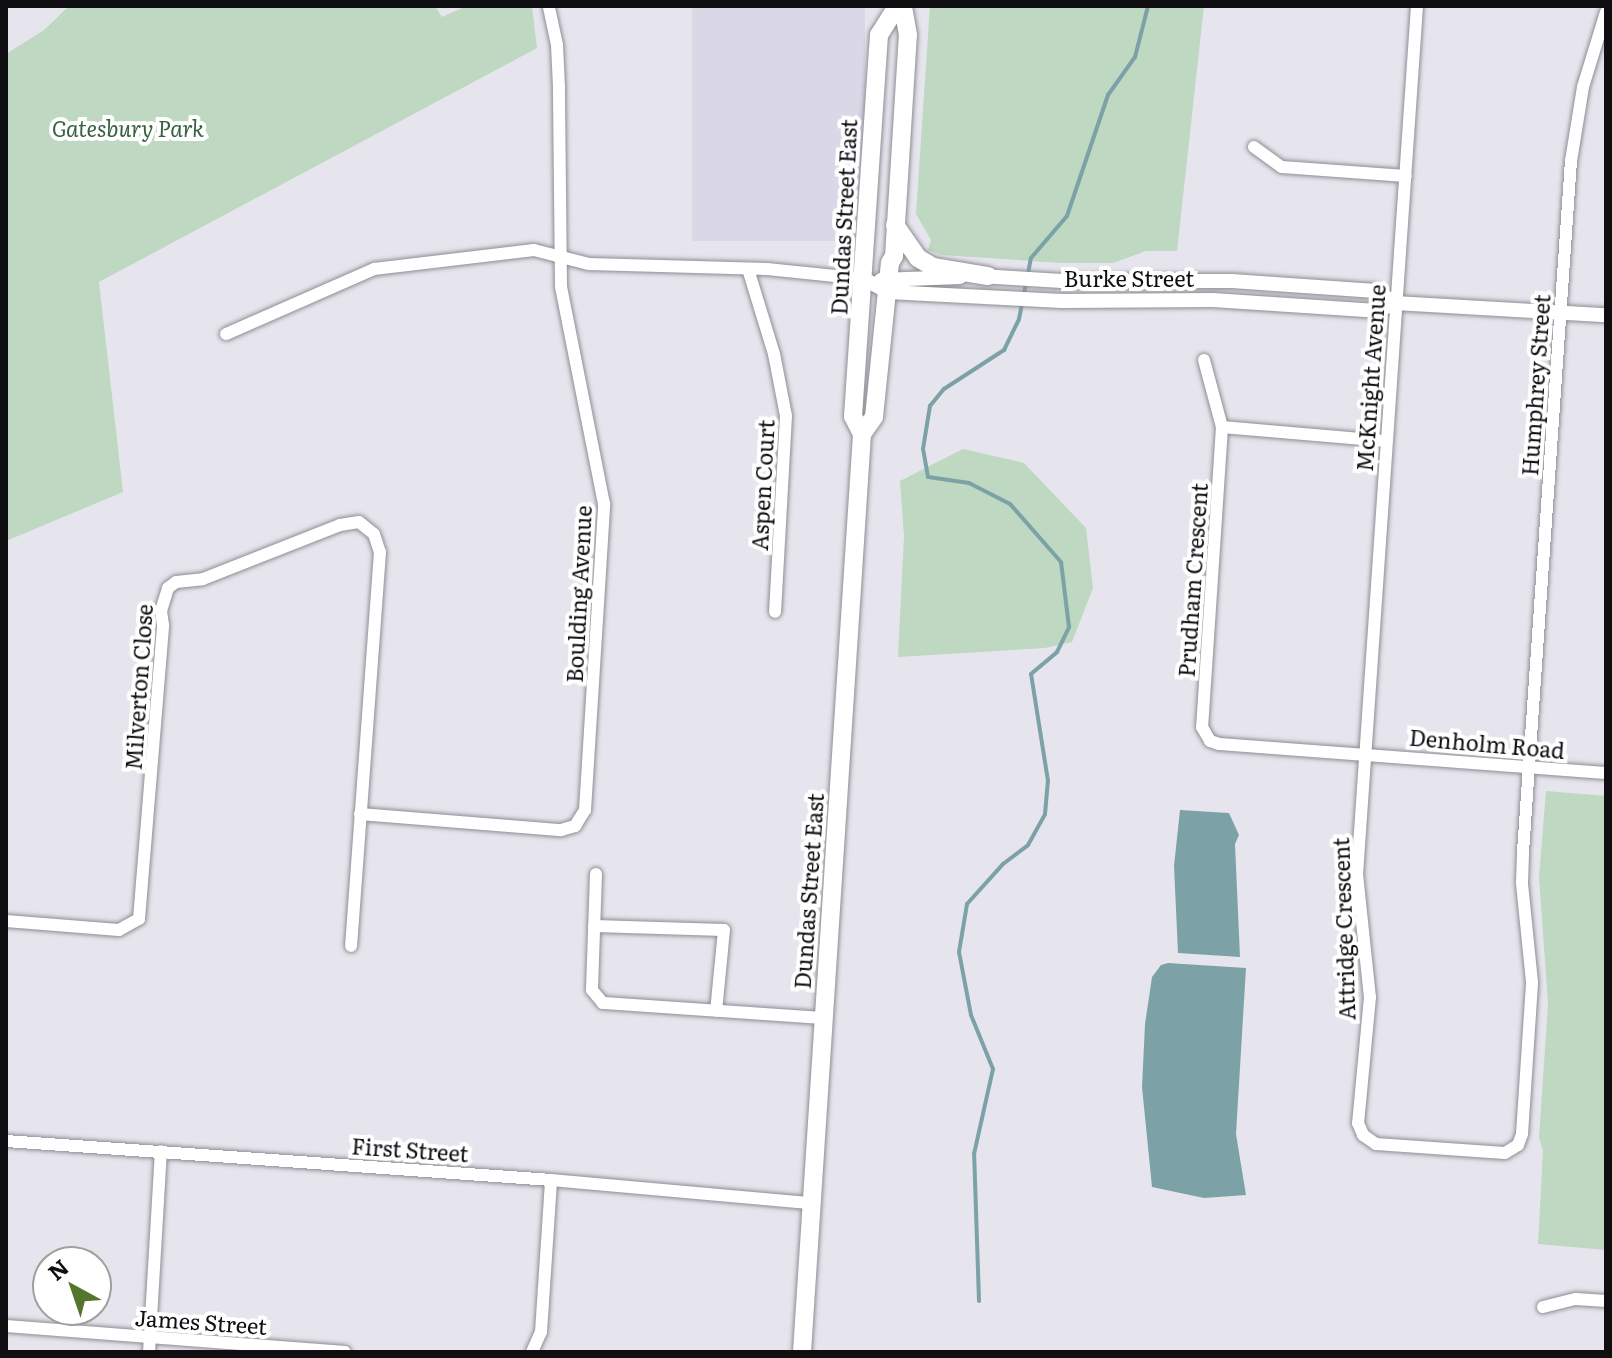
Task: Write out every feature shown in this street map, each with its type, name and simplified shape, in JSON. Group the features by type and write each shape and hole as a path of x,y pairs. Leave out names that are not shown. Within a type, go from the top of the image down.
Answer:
{"main road":[{"name":"Dundas Street East","path":"862,434 874,417 895,225 908,35 900,6"},
{"name":"Dundas Street East","path":"802,1352 862,434 853,416 856,278 879,35 900,6"},
{"path":"895,225 918,258 933,267 988,276"}],"street":[{"name":"Boulding Avenue","path":"360,814 561,830 575,826 585,810 604,504 567,322 560,256 559,73 549,6"},
{"name":"McKnight Avenue","path":"1364,754 1417,6"},
{"name":"Humphrey Street","path":"1529,765 1574,139 1589,62 1606,12"},
{"path":"1254,147 1282,167 1406,176"},
{"name":"Burke Street","path":"226,334 374,269 534,250 589,264 748,269 856,278 888,286 1062,301 1213,300 1377,311 1395,303 1606,315"},
{"name":"Aspen Court","path":"748,269 774,354 786,416 775,612"},
{"name":"Burke Street","path":"888,286 988,276 1062,281 1221,280 1376,291 1395,303"},
{"path":"1204,360 1222,427 1386,441"},
{"name":"Prudham Crescent","path":"1222,427 1204,734 1219,744 1364,754"},
{"name":"Milverton Close","path":"6,921 119,930 135,924 142,909 163,625 161,611 168,588 176,582 203,579 351,522 368,526 380,552 360,814"},
{"name":"Attridge Crescent","path":"1364,754 1357,874 1370,997 1358,1123 1363,1135 1376,1144 1505,1153 1520,1140 1532,982 1522,883 1529,765"},
{"name":"Denholm Road","path":"1364,754 1606,773"},
{"path":"351,946 360,814"},
{"path":"596,874 592,990 603,1003 823,1018"},
{"path":"594,926 724,930 716,1011"},
{"name":"First Street","path":"6,1141 551,1180 811,1203"},
{"path":"149,1352 161,1151"},
{"path":"532,1352 541,1332 551,1180"},
{"path":"1543,1307 1576,1299 1606,1301"},
{"name":"James Street","path":"6,1326 345,1352"}],"shaded area":[{"path":"692,6 865,6 865,241 692,241"}],"green space":[{"name":"Gatesbury Park","path":"69,6 435,6 442,17 467,6 532,6 537,48 99,282 123,492 6,541 6,54 44,30"},
{"path":"930,6 1204,6 1177,251 1146,251 1113,263 1063,263 942,255 928,250 931,240 916,214"},
{"path":"963,449 1024,463 1086,528 1093,588 1072,642 1045,648 898,657 904,536 900,481"},
{"path":"1546,791 1606,796 1606,1250 1538,1244 1543,1151 1539,1138 1548,1004 1539,877"}],"water":[{"path":"1180,810 1229,813 1239,835 1235,844 1240,957 1178,953 1174,866"},
{"path":"1161,965 1246,968 1236,1134 1246,1195 1204,1198 1152,1187 1142,1087 1145,1024 1152,977"}],"waterway":[{"path":"979,1301 974,1154 993,1069 971,1015 959,952 967,904 1003,864 1028,845 1045,814 1048,781 1031,674 1057,652 1069,627 1061,562 1010,504 969,483 928,477 923,449 930,406 944,389 1004,350 1019,319 1031,258 1067,216 1108,95 1135,57 1148,6"}]}
